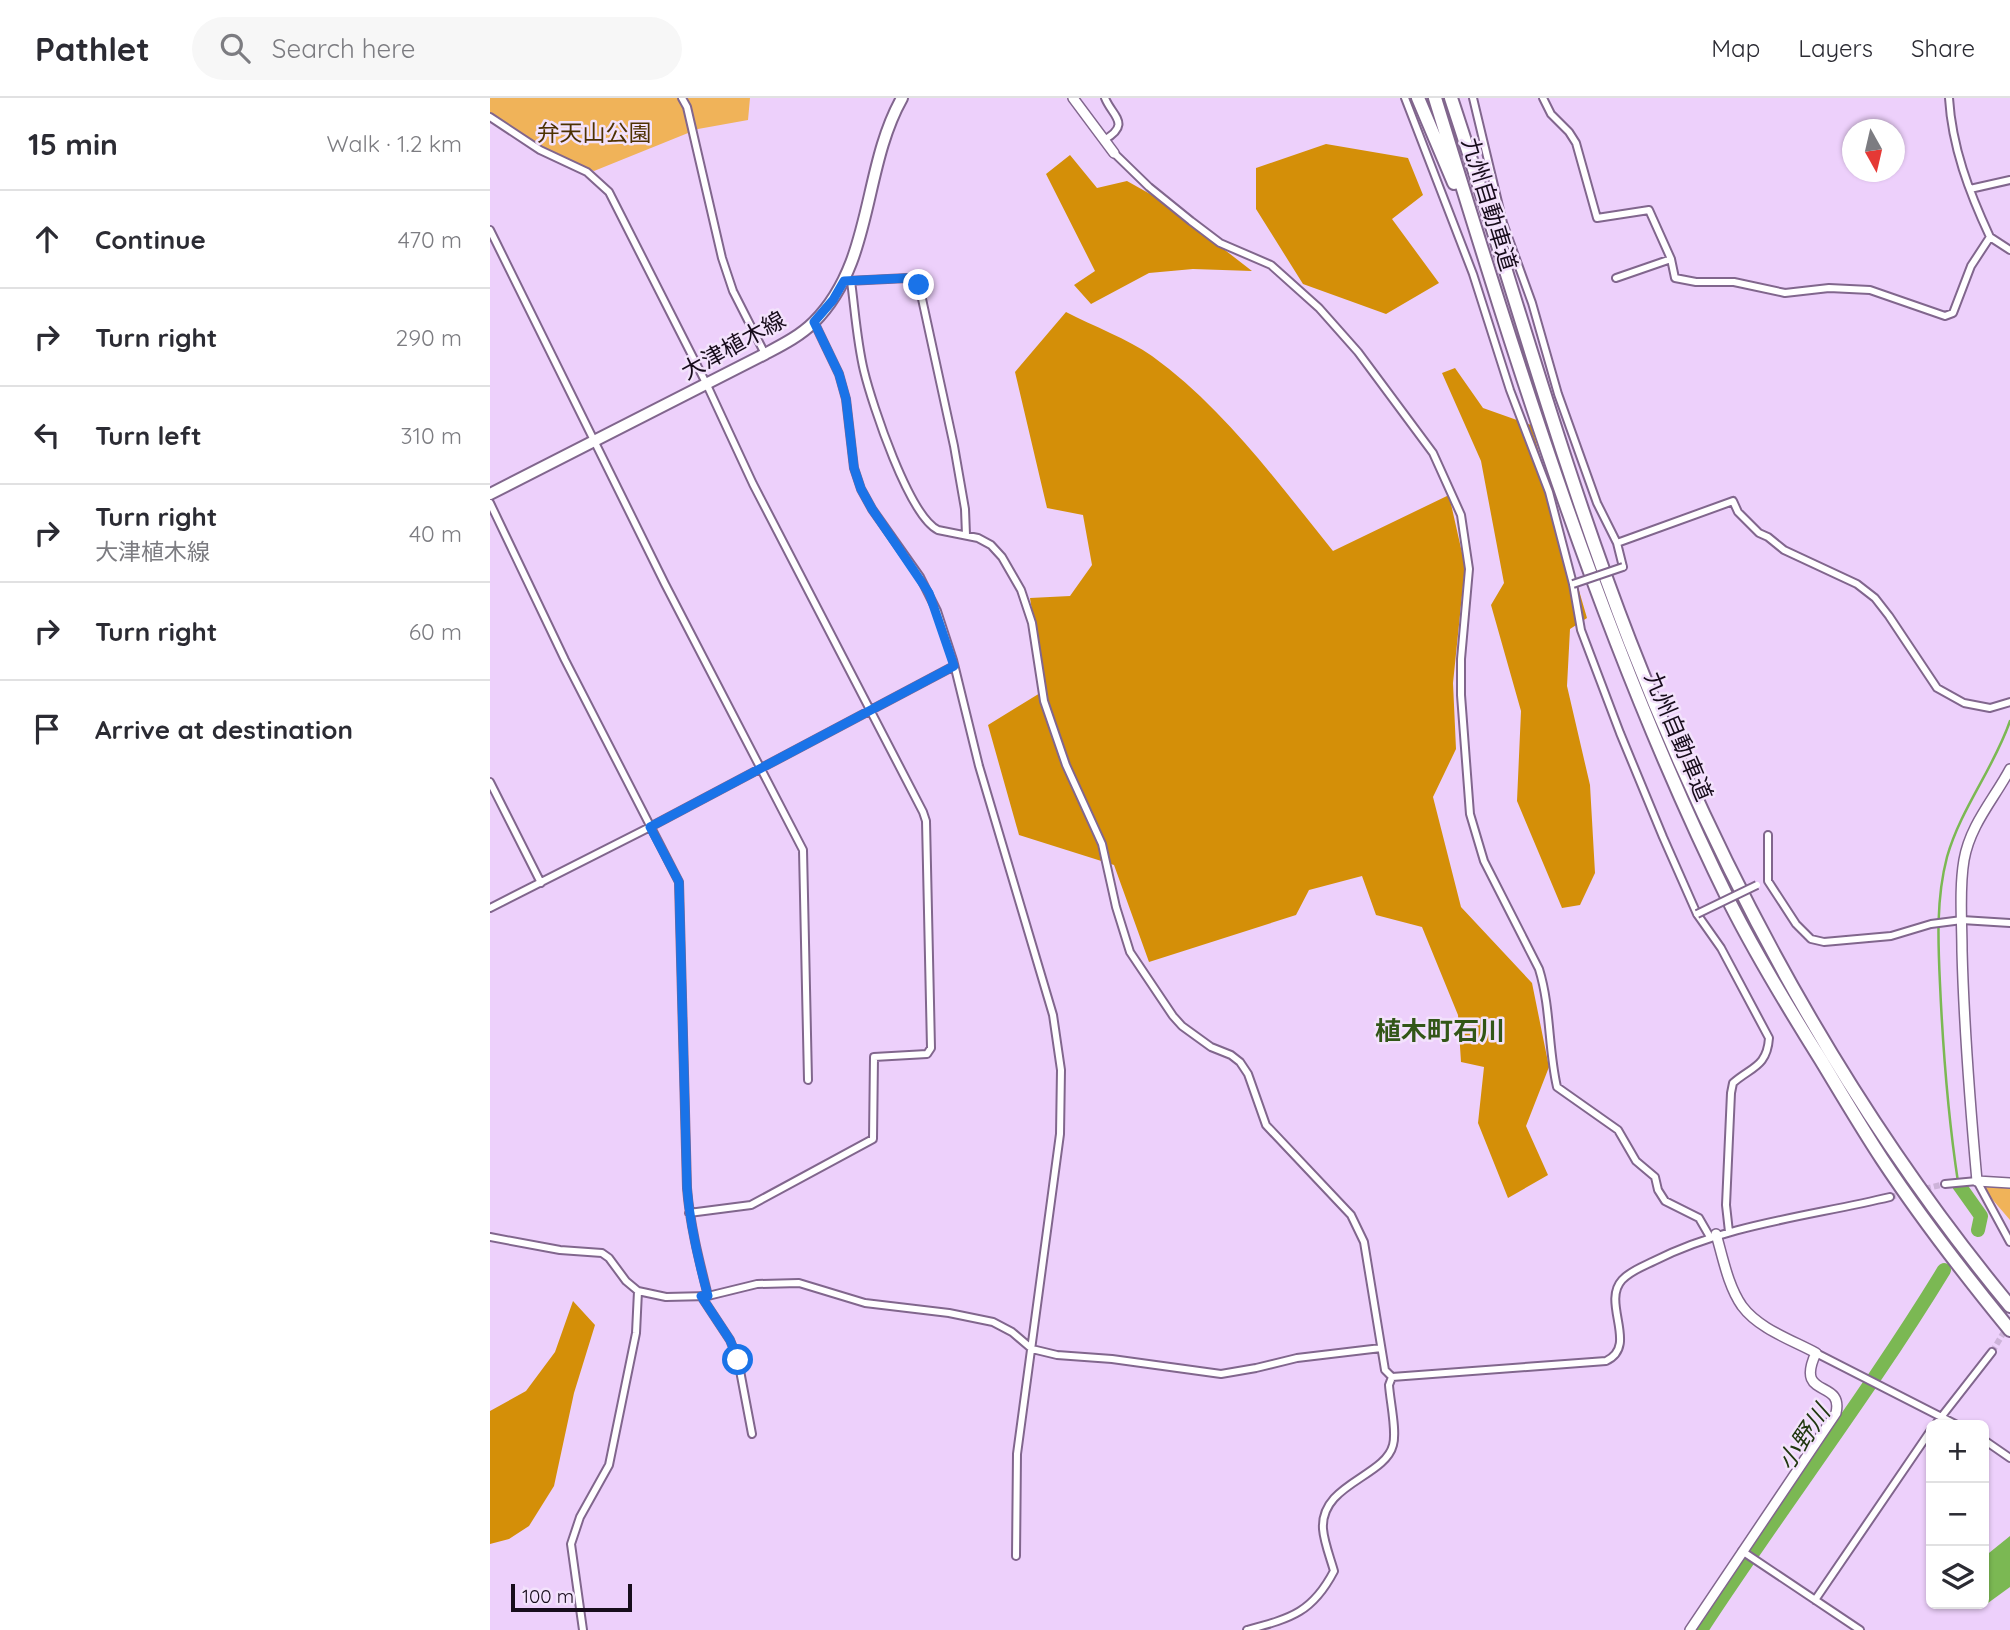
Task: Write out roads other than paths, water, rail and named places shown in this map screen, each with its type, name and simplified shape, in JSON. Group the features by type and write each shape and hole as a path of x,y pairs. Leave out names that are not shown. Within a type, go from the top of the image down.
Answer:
{"highway":[{"path":"1418,98 1480,244"},
{"name":"九州自動車道","path":"1435,98 1480,244 1602,606 1659,746 1733,908 1783,999 1882,1159 2010,1330"},
{"name":"九州自動車道","path":"1451,98 1557,436 1616,602 1679,759 1736,882 1784,972 1870,1115 1954,1234 2010,1306"},
{"path":"1456,98 1467,149"}],"main road":[{"name":"大津植木線","path":"490,494 765,355 814,322 848,281 884,138 902,98"}],"street":[{"path":"682,98 687,107 722,258 733,291 765,355"},
{"path":"1073,98 1114,153 1149,187 1220,243 1271,265 1319,308 1358,352 1433,453 1461,515 1469,569 1461,659 1461,695 1470,814 1484,861 1539,969 1548,1004 1550,1057 1557,1087 1618,1130 1636,1161 1655,1177 1665,1201 1699,1218 1713,1236 1742,1307 1760,1324 1947,1420"},
{"path":"1104,140 1113,135 1118,126 1116,113 1105,98"},
{"path":"1405,98 1473,274 1510,390 1549,492 1586,643 1663,837 1697,914 1721,948 1769,1038 1768,1049 1759,1065 1733,1083 1726,1205 1728,1232"},
{"path":"1473,98 1503,223 1532,303 1558,394 1597,503 1617,543 1623,567 1573,584"},
{"path":"1543,98 1551,114 1576,143 1597,218 1649,210 1671,259 1675,278 1696,282 1734,282 1785,293 1829,288 1870,290 1945,316 1953,313 1971,265 1990,237"},
{"path":"1949,98 1952,135 1970,189 1990,237 2010,250"},
{"path":"490,117 540,150 587,172 609,192 707,385 753,484 871,709 926,821 931,1048 927,1054 874,1057 873,1139 751,1205 689,1213"},
{"path":"1970,189 2010,180"},
{"path":"490,230 594,441 803,850 808,1080"},
{"path":"1616,278 1671,259"},
{"path":"966,536 965,509 954,446 919,285 908,278 848,281 864,371 883,433 921,513 932,527 991,544 1013,575 1028,606 1044,701 1066,765 1102,844 1116,907 1130,952 1182,1026 1211,1047 1240,1062 1248,1074 1266,1125 1351,1215 1364,1242 1385,1370 1392,1377 1606,1362 1617,1353 1621,1341 1614,1302 1621,1280 1638,1269 1679,1248 1713,1236 1890,1196"},
{"path":"814,322 839,374 846,399 854,468 861,489 929,593 954,666 979,766 1053,1015 1061,1070 1060,1134 1017,1454 1016,1556"},
{"path":"1617,543 1733,501 1738,512 1759,533 1784,550 1857,584 1875,598 1937,688 1964,703 1990,708 2008,702"},
{"path":"490,503 565,660 679,882 689,1213 705,1296 738,1360 751,1434"},
{"path":"490,908 650,827 954,666"},
{"path":"2010,769 1974,831 1964,858 1961,885 1963,999 1973,1181 2010,1242"},
{"path":"490,782 541,883"},
{"path":"1768,835 1768,881 1796,924 1811,939 1824,942 1891,936 1931,924 1962,920 2010,923"},
{"path":"1697,914 1768,881"},
{"path":"1945,1184 1973,1181 2010,1183"},
{"path":"490,1237 560,1250 602,1253 638,1291 666,1297 705,1296 757,1284 799,1283 865,1303 949,1313 993,1322 1012,1332 1032,1349 1057,1355 1112,1359 1221,1374 1297,1358 1381,1348"},
{"path":"583,1630 571,1544 580,1517 609,1465 636,1333 638,1291"},
{"path":"1939,1420 1992,1352"},
{"path":"1690,1630 1836,1413 1836,1399 1809,1376 1816,1353"},
{"path":"1247,1630 1281,1621 1310,1606 1325,1587 1334,1571 1323,1527 1332,1500 1388,1456 1394,1443 1389,1385 1392,1377"},
{"path":"1815,1600 1926,1437"},
{"path":"1989,1443 2010,1458"},
{"path":"1744,1553 1860,1630"}],"waterway":[{"path":"1958,1182 1944,1059 1939,905 1943,873 1953,839 2010,721"},
{"name":"小野川","path":"1959,1185 1981,1216 1978,1230"},
{"name":"小野川","path":"1701,1630 1886,1361 1944,1270"}],"tunnel":[{"path":"1890,1197 1945,1184"},
{"path":"1992,1352 2007,1327"}],"district":[{"name":"植木町石川","path":"1440,1030"}],"park label":[{"name":"弁天山公園","path":"594,132"}]}
